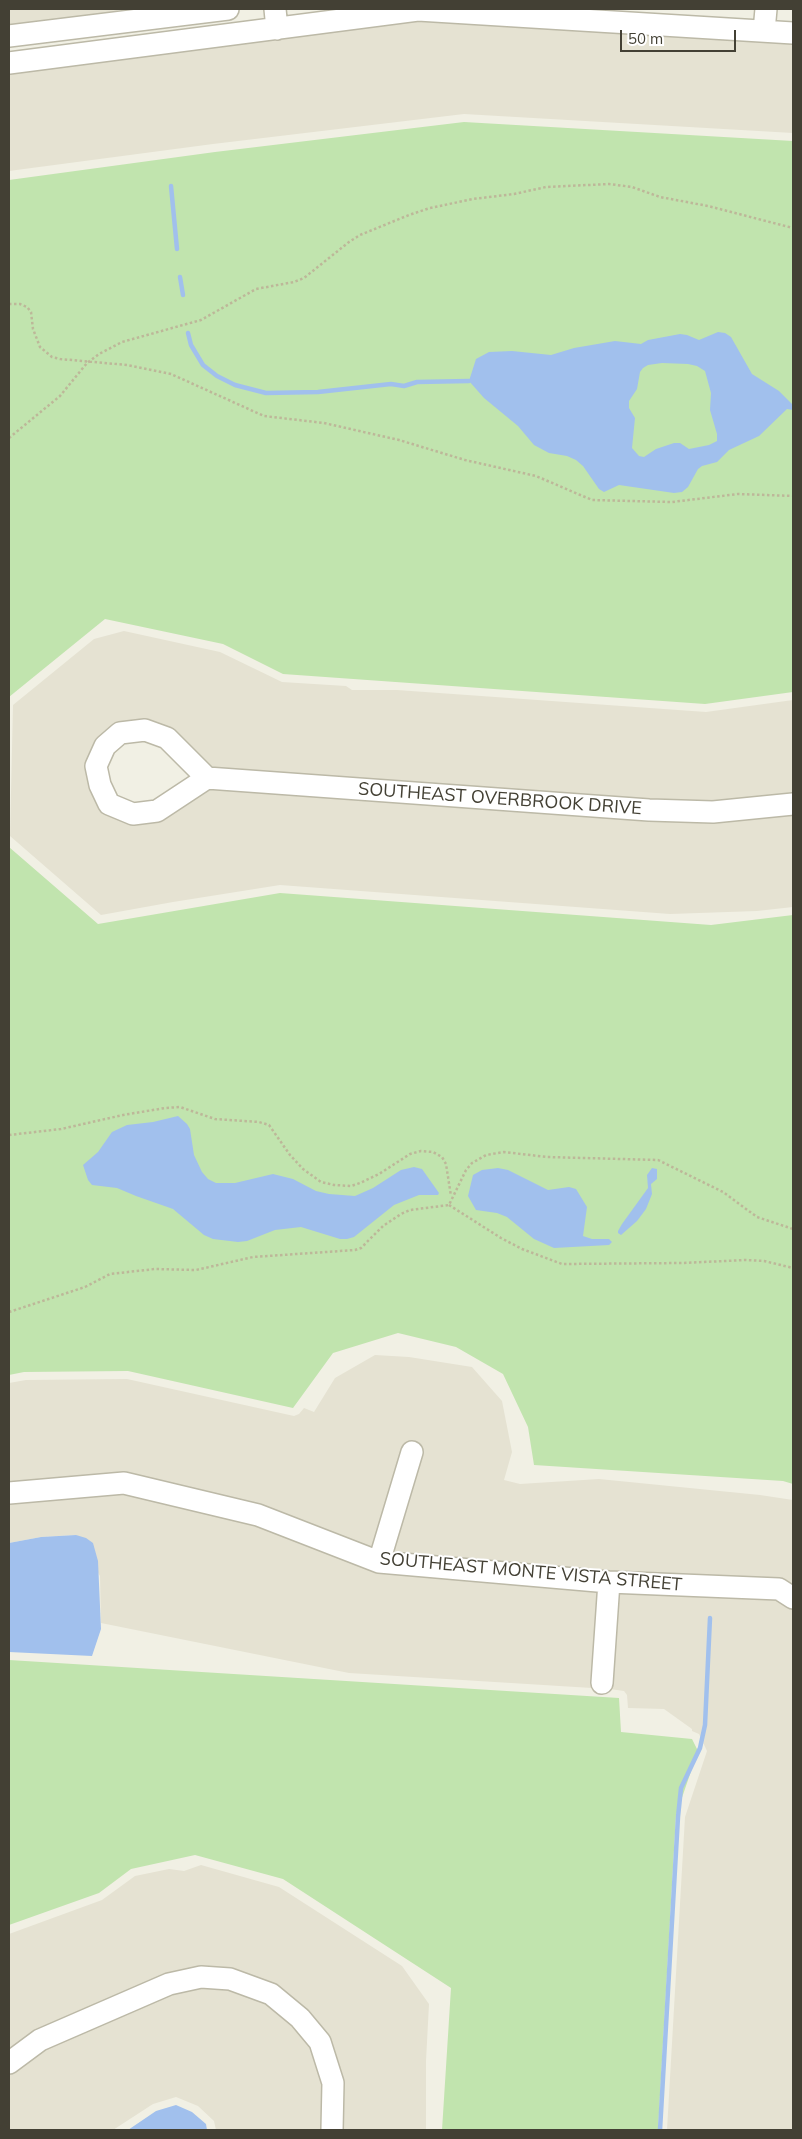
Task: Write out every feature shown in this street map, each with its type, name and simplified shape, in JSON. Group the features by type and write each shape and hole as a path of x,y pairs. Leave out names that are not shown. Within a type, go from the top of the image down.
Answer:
{"street":[{"path":"9,36 228,9"},
{"path":"764,31 766,9"},
{"path":"9,63 276,19 418,10 521,12 793,33"},
{"path":"145,730 167,738 207,778 157,810 133,814 109,804 100,785 96,766 105,746 120,733 145,730"},
{"name":"SOUTHEAST OVERBROOK DRIVE","path":"207,778 649,810 713,812 793,804"},
{"path":"379,1562 412,1452"},
{"name":"SOUTHEAST MONTE VISTA STREET","path":"9,1493 124,1483 258,1515 379,1562 609,1582 779,1589 793,1598"},
{"path":"602,1683 609,1582"},
{"path":"9,2063 40,2040 169,1984 201,1977 230,1980 272,1994 300,2018 320,2042 333,2083 332,2130"}],"path":[{"path":"9,438 60,396 90,360 122,342 201,320 256,289 294,282 304,278 349,242 371,230 419,212 473,199 559,186 610,184 632,188 660,198 708,206 793,228"},
{"path":"9,304 20,304 27,307 31,312 36,339 45,353 60,359 90,360 171,374 264,416 324,423 399,440 465,460 536,476 592,500 672,502 738,494 793,496"},
{"path":"9,1135 61,1129 123,1115 180,1107 215,1119 260,1122 269,1125 302,1169 321,1182 334,1185 351,1186 379,1174 410,1154 421,1151 433,1152 442,1157 446,1164 451,1197"},
{"path":"449,1204 466,1170 472,1163 486,1155 509,1152 547,1157 616,1160 654,1159 662,1161 723,1192 757,1217 793,1229"},
{"path":"9,1312 85,1287 110,1274 154,1269 196,1270 253,1257 355,1250 361,1248 383,1226 401,1214 410,1210 449,1204 501,1238 529,1252 562,1264 683,1263 745,1260 793,1268"}],"shaded area":[{"path":"9,9 117,9 119,14 9,28"},
{"path":"418,18 793,41 793,133 464,114 9,171 9,71"},
{"path":"124,631 220,652 282,682 346,686 352,690 397,690 706,712 793,700 793,796 712,804 212,770 149,722 87,763 129,821 210,786 793,812 793,907 757,911 670,914 280,885 101,915 10,836 13,705 94,639"},
{"path":"375,1355 409,1357 472,1367 502,1401 512,1452 504,1480 520,1484 599,1479 793,1500 793,1588 391,1555 423,1447 406,1442 373,1551 123,1475 9,1484 9,1383 26,1380 127,1379 294,1416 299,1414 304,1408 314,1412 335,1378"},
{"path":"124,1491 255,1522 368,1566 599,1589 592,1688 349,1673 101,1623 100,1576 76,1535 41,1537 9,1543 9,1501"},
{"path":"617,1590 776,1597 793,1608 793,2130 667,2130 685,1817 707,1751 699,1734 692,1731 692,1729 664,1709 628,1708 627,1695 624,1691 610,1689"},
{"path":"201,1865 279,1887 402,1966 429,2004 426,2061 426,2130 341,2130 327,2038 234,1972 9,2052 9,1934 102,1900 135,1876 169,1869 184,1871"},
{"path":"202,1985 228,1987 267,2001 294,2024 311,2046 324,2084 323,2130 216,2130 214,2121 198,2106 176,2097 153,2104 113,2130 9,2130 9,2075 21,2064 45,2047 172,1992"}],"green space":[{"path":"464,122 793,141 793,692 705,704 283,674 223,644 105,619 9,697 9,180 215,152"},
{"path":"9,847 98,924 280,893 711,925 793,915 793,1484 783,1481 534,1465 528,1427 503,1374 456,1347 398,1333 333,1353 293,1408 128,1371 24,1372 9,1375"},
{"path":"9,1660 619,1698 621,1732 692,1739 698,1751 676,1815 658,2130 442,2130 451,1988 283,1879 195,1855 131,1869 99,1893 9,1925"}],"water":[{"path":"718,332 725,333 731,337 752,374 779,391 793,405 793,410 787,409 759,436 729,450 717,462 702,466 698,469 688,487 682,492 674,493 619,485 604,492 599,489 583,466 576,460 567,456 549,453 534,445 518,426 484,398 469,381 476,359 489,352 512,351 551,355 574,348 615,341 641,344 648,340 680,334 699,340","holes":["662,363 697,366 705,371 711,393 710,410 717,434 717,441 709,445 689,449 680,443 674,443 656,449 644,457 639,456 632,448 635,418 629,408 629,401 637,389 640,372 648,365"]},
{"path":"178,1116 190,1129 194,1155 202,1172 208,1179 216,1183 235,1183 273,1174 293,1179 316,1191 355,1196 373,1188 401,1170 414,1167 422,1169 439,1193 438,1195 419,1195 394,1205 354,1237 347,1239 340,1239 301,1227 275,1230 247,1241 238,1242 213,1239 204,1235 173,1209 117,1188 92,1185 88,1180 83,1165 98,1152 112,1132 127,1125 153,1122"},
{"path":"498,1168 508,1170 548,1190 569,1187 576,1189 587,1207 583,1236 592,1239 609,1239 612,1242 609,1245 554,1248 534,1239 507,1217 497,1213 476,1210 468,1196 473,1175 482,1170"},
{"path":"652,1168 657,1169 657,1179 651,1184 652,1194 646,1209 637,1221 621,1235 618,1231 622,1224 648,1188 647,1175"},
{"path":"76,1535 86,1538 93,1543 98,1561 101,1629 92,1656 9,1652 9,1543 41,1537"},
{"path":"176,2105 192,2112 206,2124 207,2130 128,2130 156,2111"}],"waterway":[{"path":"171,186 177,249"},
{"path":"180,277 183,295"},
{"path":"188,333 191,345 203,365 217,376 235,385 266,393 318,392 391,384 404,386 417,382 469,381"},
{"path":"660,2130 678,1817 681,1788 700,1748 705,1725 710,1618"}]}
